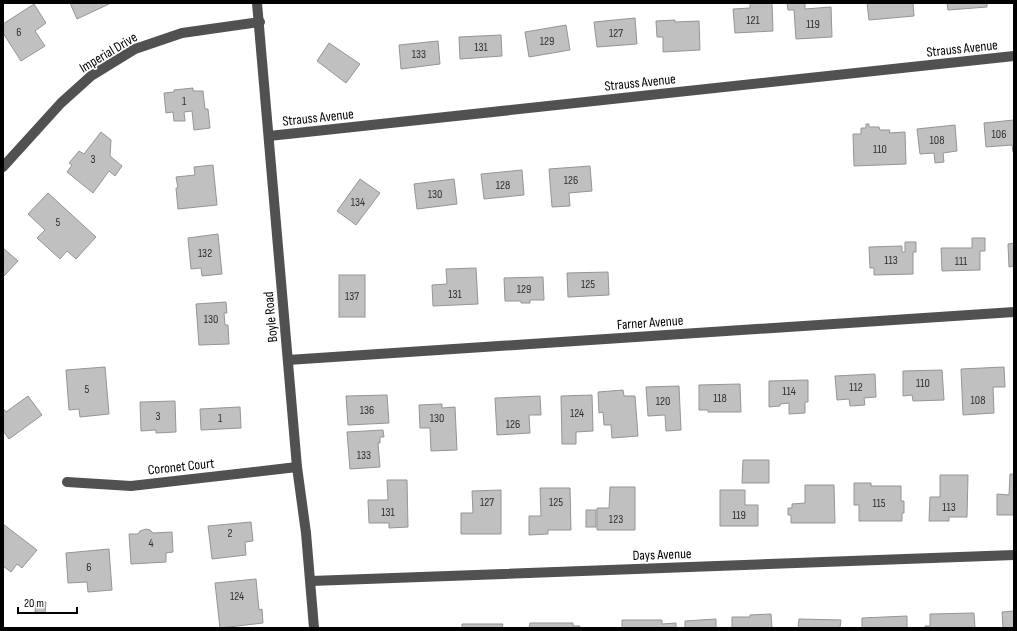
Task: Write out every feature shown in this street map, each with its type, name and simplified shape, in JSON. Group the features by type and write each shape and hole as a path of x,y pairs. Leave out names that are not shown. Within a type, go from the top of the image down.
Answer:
{"street":[{"name":"Boyle Road","path":"257,3 260,22 297,467 306,533 314,628"},
{"name":"Imperial Drive","path":"3,167 61,103 86,80 135,49 182,33 260,22"},
{"name":"Strauss Avenue","path":"269,136 1014,56"},
{"name":"Farner Avenue","path":"288,360 1014,312"},
{"name":"Coronet Court","path":"67,482 131,486 297,467"},
{"name":"Days Avenue","path":"310,580 1014,556"}],"building":[{"path":"70,3 108,3 109,4 77,19"},
{"path":"750,3 772,3 773,31 735,33 733,9 750,8"},
{"path":"787,3 805,3 805,9 831,7 832,37 796,39 794,10 788,10"},
{"path":"867,3 913,3 914,16 869,20"},
{"path":"947,3 987,3 987,7 948,10"},
{"path":"34,4 46,23 35,31 45,46 21,61 3,33 3,24"},
{"path":"635,18 637,44 597,47 594,22"},
{"path":"675,20 675,22 699,21 700,50 663,52 663,37 657,37 656,21"},
{"path":"566,25 570,50 529,57 525,32"},
{"path":"501,35 502,56 460,59 459,37"},
{"path":"438,41 440,64 401,69 399,45"},
{"path":"329,43 360,64 346,83 317,61"},
{"path":"193,88 193,91 203,91 205,109 208,109 210,128 194,130 192,111 184,112 185,121 174,121 173,112 166,113 164,93 174,92 174,90"},
{"path":"1014,120 1014,152 1012,145 986,147 984,123"},
{"path":"866,124 869,124 869,127 879,127 880,130 890,130 889,133 905,132 906,164 854,166 853,134 861,134 861,128 866,128"},
{"path":"955,125 957,151 943,153 944,162 935,163 934,153 920,154 917,129"},
{"path":"101,132 111,140 110,156 122,166 115,176 109,171 93,193 67,172 72,165 69,163 79,151 84,154"},
{"path":"213,165 217,205 178,209 176,188 178,188 176,177 195,175 194,167"},
{"path":"590,166 592,191 569,193 570,206 552,207 549,169"},
{"path":"522,170 524,195 484,199 481,174"},
{"path":"360,179 380,193 356,225 337,211"},
{"path":"454,179 457,204 417,209 414,184"},
{"path":"48,193 96,237 76,259 67,251 60,259 37,238 45,230 28,214"},
{"path":"218,234 222,274 202,276 201,268 191,269 188,238"},
{"path":"972,238 985,238 985,251 980,251 980,270 942,271 941,248 972,248"},
{"path":"905,242 916,242 916,252 913,252 913,274 874,275 874,268 870,268 869,247 902,246 902,252 905,252"},
{"path":"1014,243 1014,266 1009,267 1008,244"},
{"path":"3,248 18,261 3,277"},
{"path":"476,268 478,304 433,306 432,285 447,284 446,269"},
{"path":"608,272 609,295 568,297 567,273"},
{"path":"339,275 365,275 365,317 339,317"},
{"path":"543,277 544,300 530,300 530,303 521,303 521,301 505,301 504,278"},
{"path":"226,302 227,313 224,313 225,325 228,325 229,344 199,345 196,304"},
{"path":"105,367 109,414 80,417 79,409 69,410 66,370"},
{"path":"1004,367 1005,387 993,387 994,413 963,415 961,369"},
{"path":"942,370 944,400 913,401 912,395 903,396 903,371"},
{"path":"875,374 876,397 864,398 865,405 850,406 849,399 837,400 835,376"},
{"path":"808,380 808,402 805,402 805,413 789,414 789,403 769,407 769,381"},
{"path":"740,384 741,412 708,412 708,410 699,410 699,385"},
{"path":"679,386 681,430 666,431 665,415 648,416 646,387"},
{"path":"623,390 624,396 635,396 638,436 612,438 611,425 604,425 603,412 599,413 598,392"},
{"path":"387,395 389,423 348,425 346,396"},
{"path":"592,395 593,431 576,432 576,444 562,444 561,396"},
{"path":"28,396 42,415 9,439 3,431 3,408 6,412"},
{"path":"540,396 541,415 529,415 530,433 497,435 495,398"},
{"path":"175,401 176,432 156,433 156,430 141,431 140,402"},
{"path":"442,404 442,408 455,407 457,450 431,451 430,428 420,428 419,405"},
{"path":"240,407 241,428 201,430 200,409"},
{"path":"383,430 384,437 380,437 380,443 378,443 380,467 350,469 347,432"},
{"path":"743,460 769,460 769,483 742,483"},
{"path":"1010,474 1014,474 1014,515 997,515 997,494 1009,495"},
{"path":"940,475 968,475 967,517 949,517 949,521 929,521 930,497 940,497"},
{"path":"387,480 407,480 408,527 389,528 389,523 369,523 368,500 388,500"},
{"path":"854,483 871,483 871,486 901,486 901,501 904,501 902,521 859,521 859,505 854,505"},
{"path":"805,485 834,485 835,523 791,523 791,515 788,515 788,508 792,508 792,504 805,503"},
{"path":"610,487 635,487 635,530 597,530 597,508 609,508"},
{"path":"540,488 570,488 571,530 548,530 548,534 529,535 529,516 541,516"},
{"path":"501,490 501,534 461,534 461,513 473,513 472,491"},
{"path":"720,490 745,490 745,505 758,505 758,526 720,526"},
{"path":"586,510 596,510 596,527 586,527"},
{"path":"251,522 253,541 245,542 246,555 212,559 208,526"},
{"path":"3,524 37,550 22,568 17,564 11,572 3,566"},
{"path":"146,529 153,533 172,532 173,552 166,553 166,562 131,564 129,534 138,534 140,531"},
{"path":"109,549 112,590 88,592 87,582 68,583 66,553"},
{"path":"256,579 259,610 262,609 263,623 220,628 215,583"},
{"path":"36,601 46,602 45,613 35,612"},
{"path":"1014,611 1014,628 1003,628 1002,612"},
{"path":"974,613 975,628 925,628 925,626 930,626 930,614"},
{"path":"771,614 772,628 732,628 732,617 750,617 750,615"},
{"path":"907,616 907,628 862,628 862,618"},
{"path":"716,619 716,628 685,628 685,621"},
{"path":"799,619 841,620 840,628 798,628"},
{"path":"622,620 662,620 662,624 676,623 676,628 622,628"},
{"path":"530,623 573,623 573,626 580,626 579,628 529,628"},
{"path":"462,624 503,624 502,628 462,628"}]}
